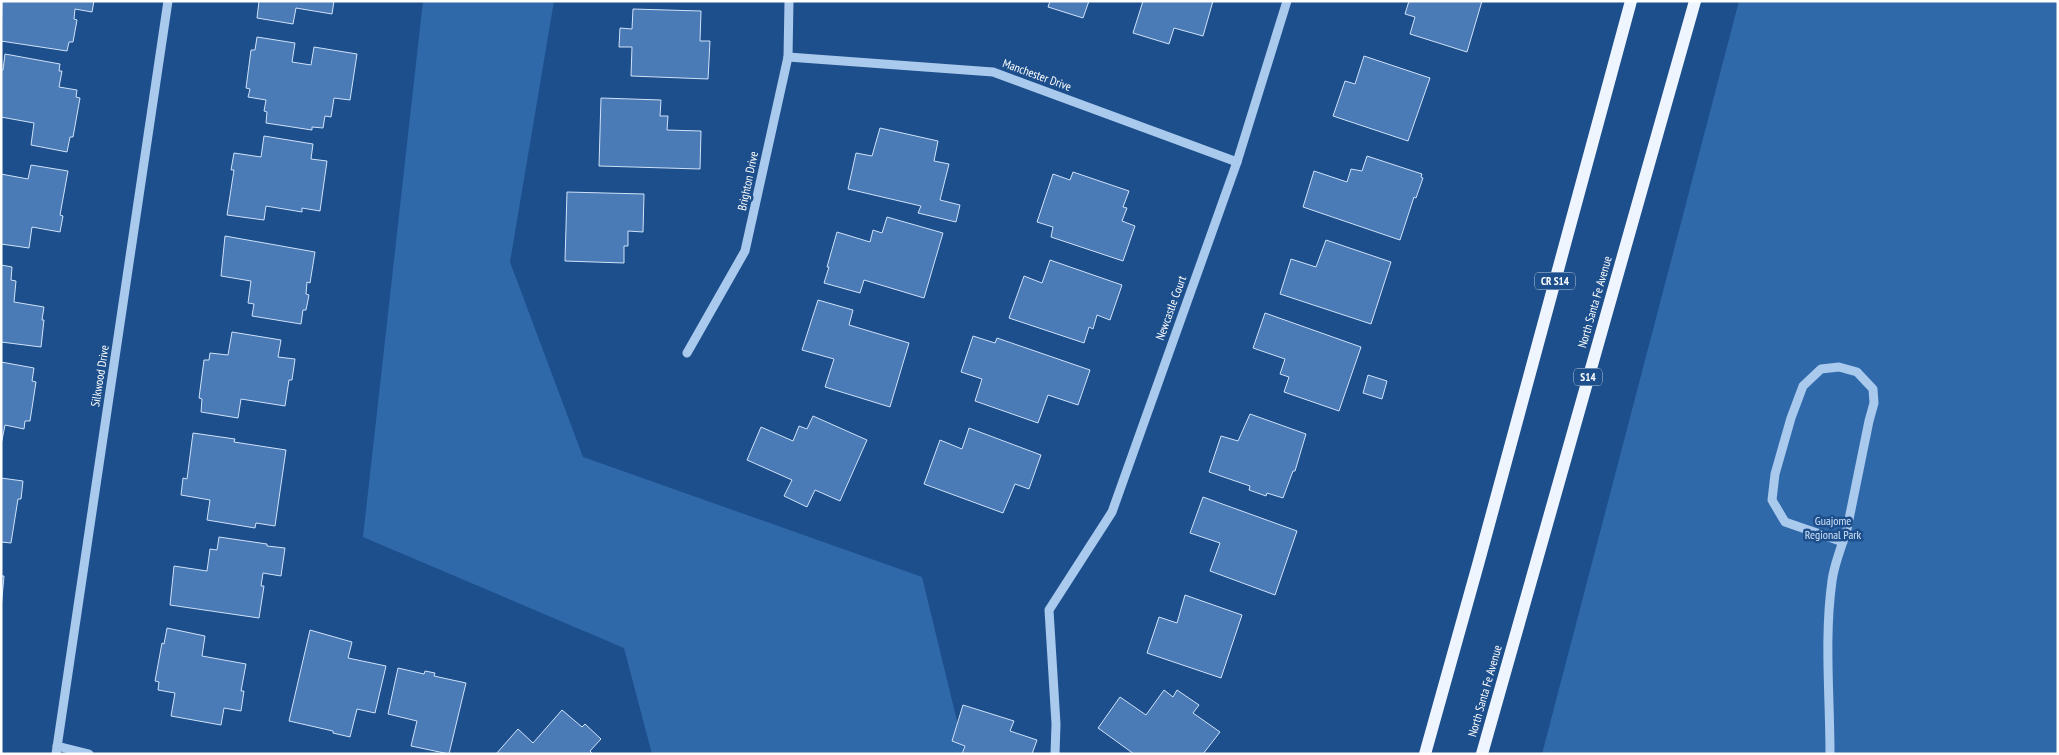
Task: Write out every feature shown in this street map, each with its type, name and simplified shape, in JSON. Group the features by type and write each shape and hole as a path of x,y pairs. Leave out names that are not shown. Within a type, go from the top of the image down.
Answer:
{"main road":[{"name":"CR S14","path":"1425,754 1480,561 1631,1"},
{"name":"North Santa Fe Avenue","path":"1482,754 1695,1"}],"street":[{"name":"Silkwood Drive","path":"57,750 168,1"},
{"name":"Brighton Drive","path":"687,353 745,251 788,56 789,1"},
{"name":"Newcastle Court","path":"1055,754 1056,724 1048,610 1112,512 1237,162 1287,1"},
{"name":"Manchester Drive","path":"788,56 993,72 1237,162"},
{"path":"1830,754 1828,645 1832,579 1843,542 1874,403 1873,389 1857,372 1838,367 1821,369 1803,386 1791,418 1775,474 1772,500 1785,522 1843,542"},
{"path":"57,750 89,754"}],"green space":[{"path":"423,1 554,1 510,262 583,457 922,577 965,754 652,754 624,648 363,537"},
{"name":"Guajome Regional Park","path":"1739,1 2058,1 2058,754 1542,754"}],"building":[{"path":"2,1 94,1 92,12 75,9 74,19 77,20 73,42 69,42 67,51 1,41"},
{"path":"259,1 334,1 332,14 296,8 293,24 257,18"},
{"path":"1050,1 1089,1 1083,18 1048,7"},
{"path":"1143,1 1213,1 1203,36 1174,28 1169,44 1133,33"},
{"path":"1409,1 1482,1 1467,52 1410,34 1415,17 1405,14"},
{"path":"633,9 701,11 700,41 710,41 708,79 631,76 632,47 619,47 620,28 632,29"},
{"path":"257,37 295,43 292,62 311,65 314,47 357,54 350,100 334,98 331,117 325,116 323,128 312,127 312,130 266,123 267,112 264,111 266,100 248,97 250,89 246,88 251,50 255,50"},
{"path":"5,54 60,64 59,71 62,71 59,87 77,90 76,97 80,98 73,137 70,137 67,152 31,145 34,123 1,117 1,70 3,70"},
{"path":"1364,56 1430,78 1408,141 1333,116 1345,81 1355,84"},
{"path":"601,98 661,100 660,116 668,116 667,130 701,131 700,169 599,166"},
{"path":"880,128 938,141 934,161 949,164 940,200 960,205 956,222 918,213 921,206 848,189 856,153 872,156"},
{"path":"264,136 313,144 311,159 327,161 320,211 302,208 302,212 266,206 264,220 227,215 234,170 231,170 234,153 261,157"},
{"path":"1367,156 1422,174 1421,177 1423,178 1416,198 1414,197 1400,240 1303,207 1314,171 1347,182 1351,169 1362,171"},
{"path":"31,165 68,171 60,215 63,216 60,232 32,227 29,248 1,244 1,174 28,179"},
{"path":"1073,172 1129,191 1123,207 1127,208 1122,221 1135,226 1123,261 1051,237 1053,227 1037,222 1053,174 1070,180"},
{"path":"567,192 644,194 643,232 628,231 628,246 624,246 624,263 565,261"},
{"path":"887,217 943,233 924,298 864,280 860,293 824,283 837,232 870,242 873,230 882,233"},
{"path":"225,236 315,252 310,283 307,282 306,294 309,295 306,310 303,310 301,324 252,316 254,304 248,303 251,281 221,276"},
{"path":"1326,240 1391,262 1371,324 1280,294 1291,259 1316,267"},
{"path":"1050,260 1122,285 1110,320 1097,315 1093,329 1089,327 1084,343 1009,318 1024,276 1042,283"},
{"path":"1,265 12,267 11,280 16,281 14,302 44,307 41,347 1,342"},
{"path":"818,300 853,310 849,325 909,343 890,407 825,387 834,359 802,350"},
{"path":"1265,313 1361,347 1339,411 1284,392 1289,377 1280,374 1285,359 1253,348"},
{"path":"232,332 281,340 278,357 295,359 285,406 241,399 238,418 201,412 202,399 199,398 204,360 209,360 210,353 228,355"},
{"path":"973,336 995,343 997,338 1090,370 1078,405 1048,395 1038,423 975,401 982,379 961,372"},
{"path":"1,362 34,368 32,381 36,382 30,421 25,421 24,429 5,425 1,445"},
{"path":"1368,375 1387,381 1382,399 1363,393"},
{"path":"1250,414 1306,434 1295,471 1293,471 1283,498 1267,493 1266,496 1249,490 1250,486 1209,472 1221,436 1238,441"},
{"path":"813,416 867,440 840,501 815,490 807,507 784,496 792,480 747,460 761,427 793,441 799,426 807,429"},
{"path":"969,428 1041,455 1029,489 1015,484 1003,513 924,484 940,440 962,449"},
{"path":"193,433 235,439 234,442 286,450 275,526 256,523 255,528 207,520 210,500 181,495 183,478 187,479"},
{"path":"1,478 23,481 11,543 1,542"},
{"path":"1203,497 1297,531 1275,595 1210,571 1220,543 1190,533"},
{"path":"219,537 285,548 281,576 263,573 261,586 264,586 259,618 170,605 174,566 207,571 210,549 217,550"},
{"path":"1,576 4,576 1,609"},
{"path":"1185,595 1242,615 1221,678 1147,653 1159,617 1177,623"},
{"path":"167,628 205,636 202,656 246,664 241,691 244,691 241,711 224,708 221,725 171,716 175,693 158,690 159,682 155,681 162,643 164,644"},
{"path":"310,630 352,642 348,658 386,666 375,713 357,709 350,737 289,721"},
{"path":"398,668 424,674 425,671 435,673 434,676 466,683 449,754 411,746 417,721 388,714"},
{"path":"1164,690 1173,697 1177,690 1199,705 1193,713 1220,732 1203,754 1134,754 1098,728 1120,697 1146,715"},
{"path":"963,705 1014,721 1010,731 1037,740 1032,754 962,754 965,746 952,741"},
{"path":"562,710 582,727 585,724 601,739 590,751 593,754 496,754 518,729 533,743"}]}
